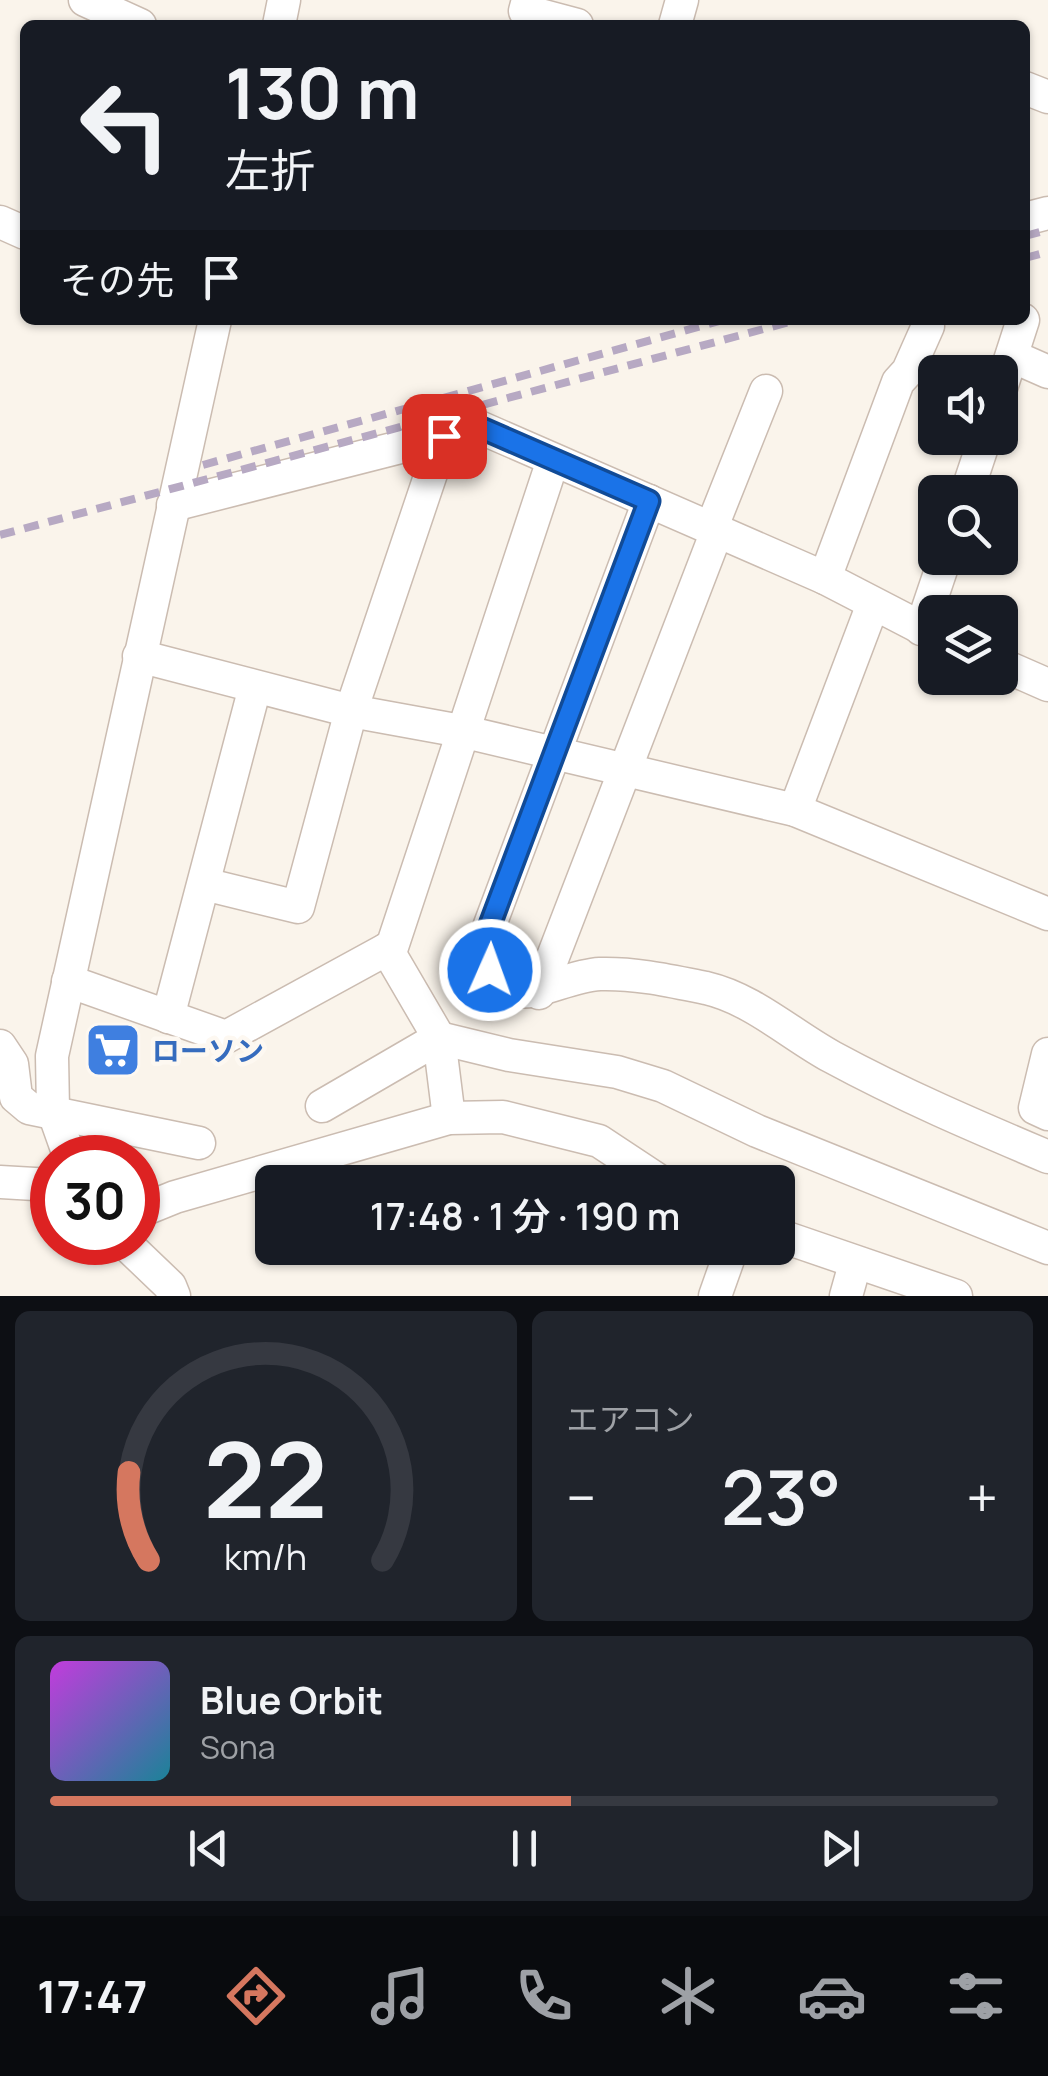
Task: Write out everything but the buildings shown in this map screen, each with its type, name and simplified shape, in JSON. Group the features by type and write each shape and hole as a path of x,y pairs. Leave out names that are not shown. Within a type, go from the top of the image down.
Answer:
{"street":[{"path":"85,0 129,20"},
{"path":"525,12 556,20"},
{"path":"62,1135 53,1110 52,1056 214,325"},
{"path":"1012,355 1022,325"},
{"path":"825,578 898,382 908,371 928,326"},
{"path":"1018,359 1048,372"},
{"path":"538,993 766,390"},
{"path":"173,505 479,427 825,578 918,627"},
{"path":"204,884 298,907 351,711 444,436"},
{"path":"68,982 226,1038 392,946 553,460"},
{"path":"649,501 485,938 490,970 505,984 538,993 594,975 636,973 747,1002 789,1034 838,1060 1048,1157"},
{"path":"795,810 873,604"},
{"path":"140,656 351,711 461,731 795,810 1048,914"},
{"path":"1018,667 1043,671"},
{"path":"168,1017 255,687"},
{"path":"387,949 439,1038 449,1118"},
{"path":"322,1106 439,1038 509,1055 617,1072 663,1086 757,1131 1048,1248"},
{"path":"0,1046 12,1064 16,1097 29,1108 199,1143"},
{"path":"1048,1054 1035,1108 1048,1114"},
{"path":"160,1203 449,1118 503,1116 599,1141 635,1165"},
{"path":"0,1182 30,1184"},
{"path":"795,1241 956,1296"},
{"path":"846,1296 855,1264"},
{"path":"148,1265 170,1286 174,1296"},
{"path":"715,1296 726,1265"}],"railway":[{"path":"1030,235 1048,230"},
{"path":"1030,257 1048,252"},
{"path":"203,465 705,325"},
{"path":"0,535 778,325"}],"place":[{"name":"ローソン","path":"113,1050"}],"route":[{"path":"444,436 479,427 649,501 485,938 490,970"}]}
